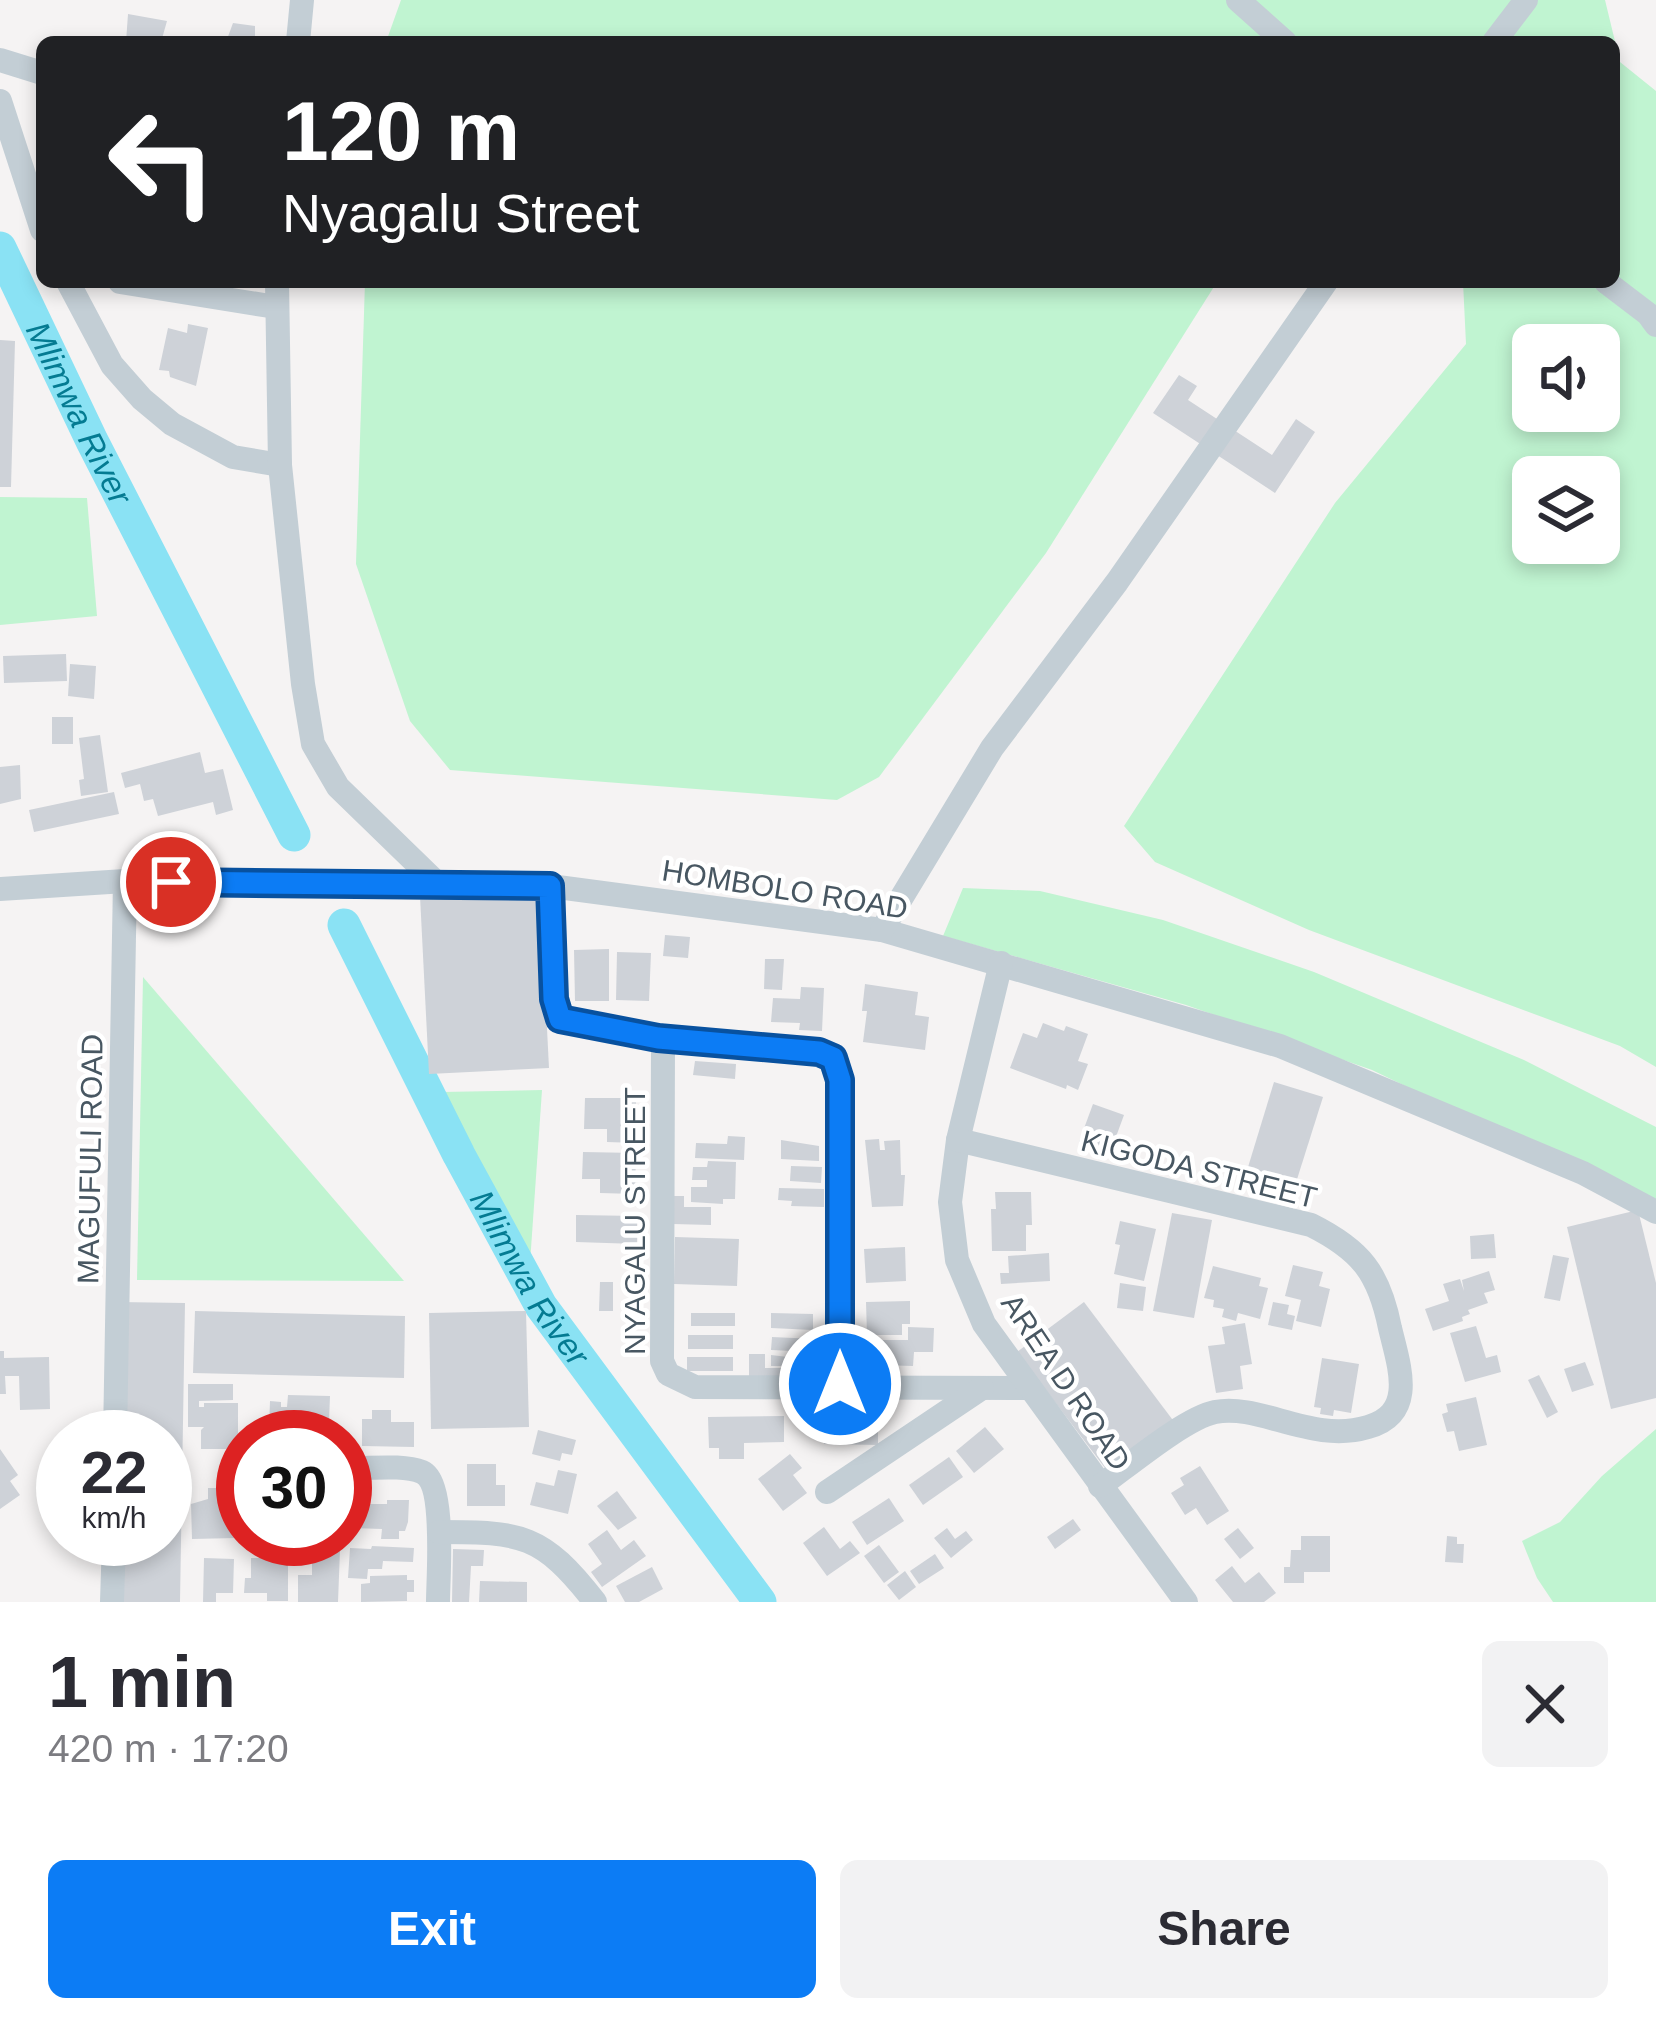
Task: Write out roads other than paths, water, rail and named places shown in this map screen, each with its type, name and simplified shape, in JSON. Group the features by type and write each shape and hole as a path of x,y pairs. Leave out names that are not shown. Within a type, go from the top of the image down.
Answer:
{"street":[{"path":"299,36 302,0"},
{"path":"1238,0 1278,36"},
{"path":"1499,36 1526,0"},
{"path":"0,60 36,71"},
{"path":"0,100 36,211"},
{"path":"71,288 112,365 142,399 172,424 233,457 280,465"},
{"path":"198,288 276,294 280,465 302,684 313,744 338,788 442,888"},
{"path":"882,929 992,748 1117,582 1322,288"},
{"path":"1614,288 1656,325"},
{"name":"HOMBOLO ROAD","path":"0,890 125,881 550,886 882,929 1280,1046 1583,1173 1656,1212"},
{"name":"MAGUFULI ROAD","path":"116,1410 125,881"},
{"path":"550,886 554,999 560,1019 658,1038 819,1052 838,1065 840,1384"},
{"name":"AREA D ROAD","path":"1001,964 958,1140 950,1202 957,1260 984,1324 1186,1602"},
{"name":"NYAGALU STREET","path":"658,1038 664,1053 663,1368 676,1380 695,1387 1030,1388"},
{"name":"KIGODA STREET","path":"958,1140 1311,1225 1347,1243 1372,1273 1385,1304 1403,1387 1397,1410 1382,1423 1351,1432 1328,1431 1218,1411 1198,1417 1100,1486"},
{"path":"827,1492 982,1388"},
{"path":"372,1469 419,1471 434,1486 438,1602"},
{"path":"439,1532 518,1535 538,1544 595,1602"},
{"path":"112,1602 113,1566"}],"waterway":[{"name":"Mlimwa River","path":"0,248 92,441 294,835"},
{"name":"Mlimwa River","path":"344,925 541,1306 760,1602"}]}
